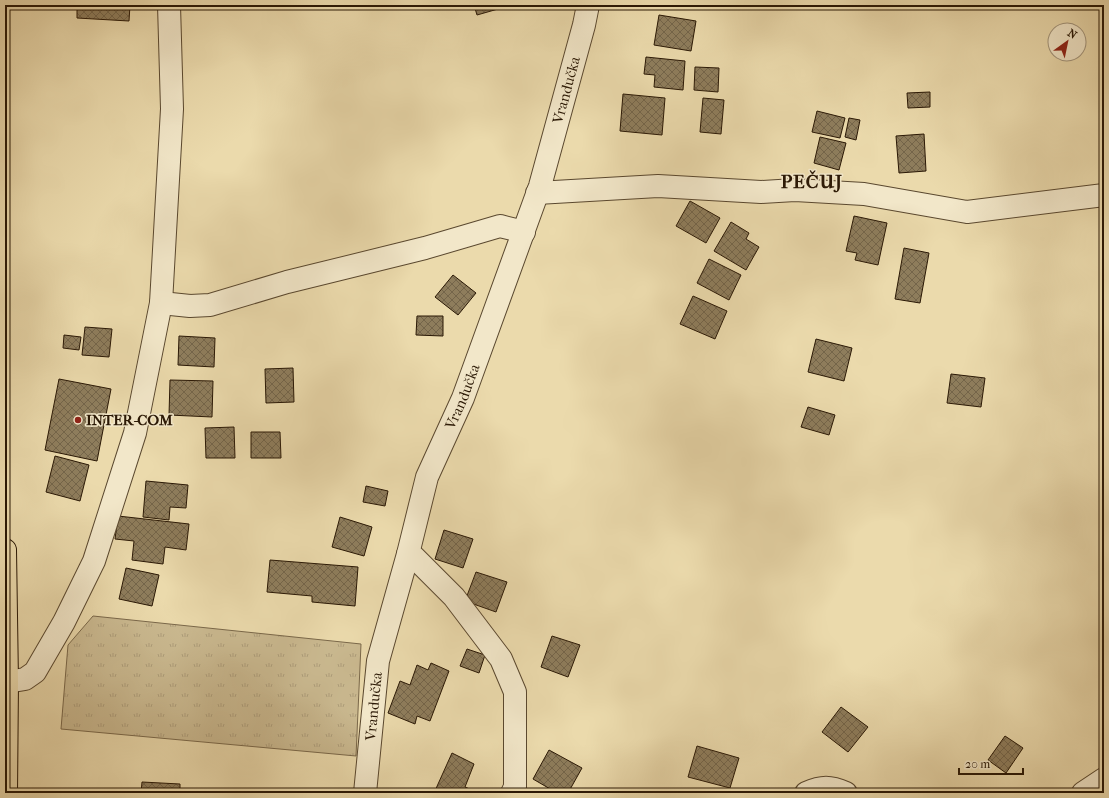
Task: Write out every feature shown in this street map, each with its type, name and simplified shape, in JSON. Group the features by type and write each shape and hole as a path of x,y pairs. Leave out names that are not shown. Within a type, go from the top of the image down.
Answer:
{"main road":[{"path":"5,550 7,682 6,793"}],"street":[{"path":"7,682 25,679 35,672 64,622 94,561 135,433 161,303 172,109 169,5"},
{"name":"Vrandučka","path":"365,793 378,661 408,554 427,477 463,398 537,194 584,25 588,5"},
{"path":"537,194 658,186 760,192 795,190 864,194 967,212 1104,195"},
{"path":"161,303 190,306 210,305 287,282 425,248 500,226 524,232"},
{"path":"408,554 414,557 454,597 501,659 515,692 516,791"},
{"path":"1083,793 1104,779"},
{"path":"806,793 820,787 846,793"}],"green space":[{"path":"93,616 361,644 356,756 61,729 68,645"}],"building":[{"path":"77,5 130,5 129,21 77,18"},
{"path":"474,5 506,5 505,7 477,15"},
{"path":"659,15 696,21 691,51 654,45"},
{"path":"646,57 685,61 683,90 654,87 655,75 644,74"},
{"path":"695,67 719,68 718,92 694,90"},
{"path":"930,92 930,107 908,108 907,93"},
{"path":"623,94 665,98 662,135 620,131"},
{"path":"703,98 724,100 721,134 700,132"},
{"path":"817,111 845,118 840,138 812,132"},
{"path":"849,118 860,120 856,140 845,137"},
{"path":"924,134 926,171 899,173 896,136"},
{"path":"820,137 846,143 839,170 814,163"},
{"path":"690,201 720,218 706,243 676,226"},
{"path":"854,216 887,223 878,265 855,260 857,253 846,251"},
{"path":"731,222 749,233 746,239 759,247 746,270 714,251"},
{"path":"904,248 929,253 920,303 895,299"},
{"path":"709,259 741,275 729,300 697,283"},
{"path":"453,275 476,293 458,315 435,297"},
{"path":"693,296 727,311 715,339 680,324"},
{"path":"417,316 443,316 443,336 416,335"},
{"path":"85,327 112,329 109,357 82,355"},
{"path":"64,335 81,337 79,350 63,348"},
{"path":"179,336 215,338 214,367 178,365"},
{"path":"816,339 852,348 844,381 808,372"},
{"path":"293,368 294,402 266,403 265,369"},
{"path":"951,374 985,378 981,407 947,403"},
{"name":"INTER-COM","path":"59,379 111,389 97,461 45,450"},
{"path":"170,380 213,381 212,417 169,415"},
{"path":"808,407 835,415 829,435 801,427"},
{"path":"234,427 235,458 206,458 205,428"},
{"path":"251,432 280,432 281,458 251,458"},
{"path":"55,456 89,465 80,501 46,492"},
{"path":"146,481 188,485 186,508 170,507 169,520 143,517"},
{"path":"366,486 388,491 385,506 363,502"},
{"path":"118,516 189,524 186,550 165,547 163,564 132,560 134,541 115,539"},
{"path":"340,517 372,527 364,556 332,547"},
{"path":"444,530 473,539 463,568 435,559"},
{"path":"270,560 358,567 355,606 312,602 312,596 267,592"},
{"path":"126,568 159,575 152,606 119,599"},
{"path":"476,572 507,582 496,612 465,601"},
{"path":"552,636 580,645 568,677 541,667"},
{"path":"467,649 485,655 479,673 460,666"},
{"path":"431,663 449,671 430,721 417,716 415,724 388,713 400,681 410,685 417,665 428,670"},
{"path":"841,707 868,727 848,752 822,732"},
{"path":"1005,736 1023,748 1006,773 988,760"},
{"path":"697,746 739,758 730,788 688,777"},
{"path":"549,750 582,768 568,793 557,793 533,779"},
{"path":"452,753 474,764 465,787 472,790 470,793 434,793"},
{"path":"142,782 180,784 180,793 141,793"}],"place":[{"name":"INTER-COM","path":"78,420"}],"district":[{"name":"PEČUJ","path":"812,182"}]}
